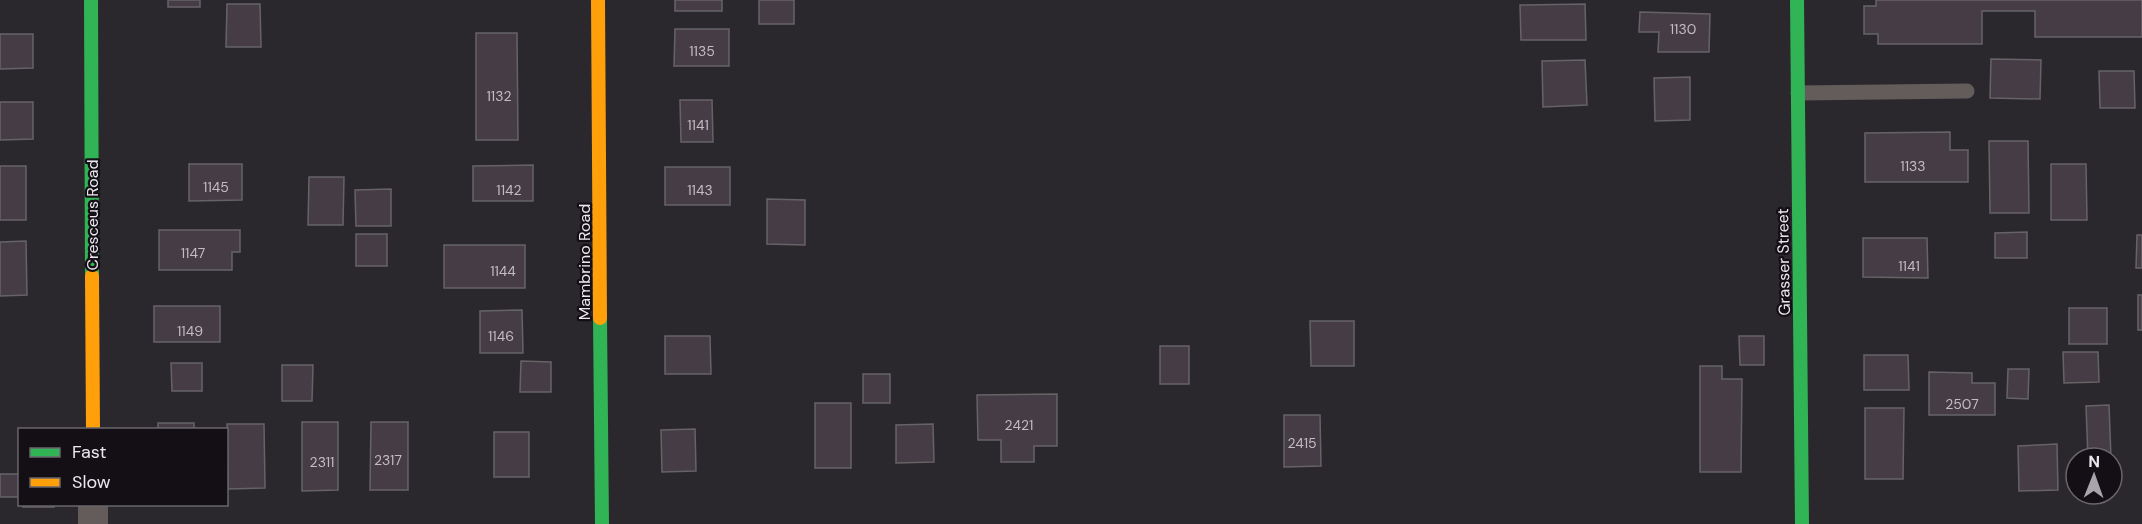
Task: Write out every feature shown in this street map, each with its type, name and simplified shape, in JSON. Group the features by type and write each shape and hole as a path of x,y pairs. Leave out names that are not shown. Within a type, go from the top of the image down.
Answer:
{"street":[{"name":"Cresceus Road","path":"91,0 93,428"},
{"name":"Mambrino Road","path":"598,0 602,524"},
{"name":"Grasser Street","path":"1797,0 1802,524"},
{"path":"93,506 93,524"}],"lane":[{"path":"1798,93 1967,91"}],"building":[{"path":"168,0 200,0 200,7 168,7"},
{"path":"675,0 722,0 722,11 675,11"},
{"path":"759,0 794,0 794,24 759,24"},
{"path":"1876,0 2142,0 2142,37 2035,37 2035,11 1982,11 1982,44 1878,44 1878,34 1864,34 1864,6 1876,6"},
{"path":"227,4 260,4 261,47 226,47"},
{"path":"1585,4 1586,40 1521,40 1520,5"},
{"path":"1640,12 1710,14 1709,52 1658,52 1659,32 1639,32"},
{"path":"675,29 729,29 729,66 674,66"},
{"path":"476,33 517,33 518,140 476,140"},
{"path":"0,34 33,34 33,68 0,69"},
{"path":"1991,59 2041,60 2040,99 1990,98"},
{"path":"1585,60 1587,105 1543,107 1542,61"},
{"path":"2099,71 2134,71 2135,108 2100,108"},
{"path":"1690,77 1690,120 1655,121 1654,78"},
{"path":"680,100 712,100 713,142 681,142"},
{"path":"0,102 33,102 33,139 0,140"},
{"path":"1950,132 1950,150 1968,150 1968,182 1865,182 1865,133"},
{"path":"1989,141 2028,141 2029,213 1990,213"},
{"path":"189,164 242,164 242,200 189,201"},
{"path":"2051,164 2086,164 2087,220 2051,220"},
{"path":"533,165 533,201 473,201 473,166"},
{"path":"0,166 26,166 26,220 0,220"},
{"path":"665,167 730,167 730,205 665,205"},
{"path":"309,177 344,177 343,225 308,225"},
{"path":"391,189 391,226 356,226 355,190"},
{"path":"767,199 805,200 805,245 767,244"},
{"path":"159,230 240,230 240,252 232,252 232,270 159,270"},
{"path":"2027,232 2027,258 1995,258 1995,233"},
{"path":"356,234 387,234 387,266 356,266"},
{"path":"2137,235 2142,235 2142,268 2136,268"},
{"path":"1863,238 1927,238 1928,278 1863,277"},
{"path":"26,241 27,295 0,296 0,242"},
{"path":"444,245 525,245 525,288 444,288"},
{"path":"2138,295 2142,295 2142,330 2138,330"},
{"path":"154,306 220,306 220,342 154,342"},
{"path":"2069,308 2107,308 2107,344 2069,344"},
{"path":"522,310 523,353 480,353 480,311"},
{"path":"1310,321 1354,321 1354,366 1311,366"},
{"path":"665,336 710,336 711,374 665,374"},
{"path":"1739,336 1764,336 1764,365 1740,365"},
{"path":"1160,346 1189,346 1189,384 1160,384"},
{"path":"2063,352 2098,352 2099,382 2064,383"},
{"path":"1864,355 1908,355 1909,390 1864,390"},
{"path":"521,361 551,362 551,392 520,392"},
{"path":"171,363 202,363 202,391 172,391"},
{"path":"282,365 313,365 312,401 282,401"},
{"path":"1700,366 1722,366 1722,379 1742,379 1741,472 1700,472"},
{"path":"2008,369 2029,369 2028,399 2007,398"},
{"path":"1929,372 1972,373 1972,383 1995,383 1995,415 1929,415"},
{"path":"863,374 890,374 890,403 863,403"},
{"path":"1057,394 1057,446 1034,446 1034,462 1001,462 1001,440 978,440 977,395"},
{"path":"815,403 851,403 851,468 815,468"},
{"path":"2109,405 2111,446 2088,446 2086,406"},
{"path":"1865,408 1904,408 1903,479 1865,479"},
{"path":"1284,415 1320,415 1321,466 1284,467"},
{"path":"302,422 338,422 338,490 302,491"},
{"path":"371,422 408,422 408,490 370,490"},
{"path":"158,423 194,423 194,428 158,428"},
{"path":"227,424 264,424 265,488 228,489"},
{"path":"933,424 934,462 896,463 896,425"},
{"path":"695,429 696,471 662,472 661,430"},
{"path":"494,432 529,432 529,477 494,477"},
{"path":"2057,444 2058,490 2019,491 2018,446"},
{"path":"0,474 18,474 18,497 0,497"},
{"path":"23,506 54,506 54,507"}],"traffic: fast":[{"path":"91,0 92,276"},
{"path":"1797,0 1802,524"},
{"path":"600,318 602,524"}],"traffic: slow":[{"path":"598,0 600,318"},
{"path":"92,276 93,428"}]}
